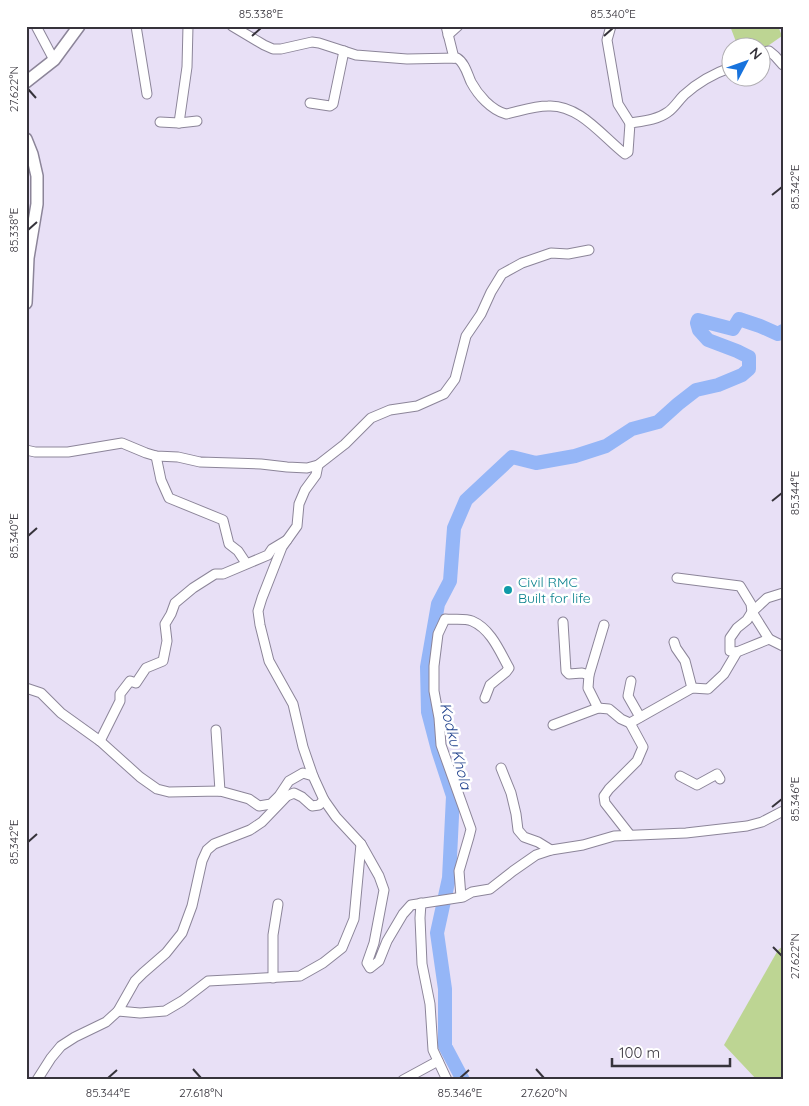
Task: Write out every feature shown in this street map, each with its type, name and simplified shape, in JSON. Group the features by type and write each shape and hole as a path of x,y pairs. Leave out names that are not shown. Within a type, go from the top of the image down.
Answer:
{"street":[{"path":"36,26 54,60"},
{"path":"26,82 54,60 79,26"},
{"path":"136,26 147,94"},
{"path":"180,122 187,67 188,26"},
{"path":"232,26 270,48 281,49 312,42 356,55 407,59 454,58 463,63 472,84 481,96 500,112 506,114 548,105 559,107 579,114 625,154 628,152 630,123 618,104 607,40 611,26"},
{"path":"454,58 447,30 458,26"},
{"path":"310,104 330,106 333,104 344,51"},
{"path":"772,54 783,65"},
{"path":"630,123 652,119 666,113 684,95 713,75 722,71"},
{"path":"160,122 197,121"},
{"path":"26,303 28,258 37,204 36,176 32,154 27,141"},
{"path":"26,450 35,452 68,452 122,443 156,456 178,457 200,462 307,468 318,465 345,444 371,418 390,410 416,406 444,394 455,379 466,336 481,314 502,274 522,263 550,253 568,254 589,250"},
{"path":"156,456 160,480 169,498 223,520 229,544 238,551 246,563"},
{"path":"318,465 316,475 299,504 298,526 282,547 258,611 269,661 293,704 303,747 313,776 324,800 336,817 361,844 384,890 374,943 367,963 370,968 379,961 387,941 403,914 411,905 457,898 472,892 490,889 536,855 614,836 686,833 746,826 762,822 783,811"},
{"path":"100,741 120,701 120,694 130,682 136,683 146,668 162,661 167,641 165,624 175,603 193,588 215,574 223,574 268,555 272,549 287,540"},
{"path":"677,578 740,586 751,604 752,612 769,639 783,646"},
{"path":"769,639 737,652 730,651 730,638 737,628 768,598 783,593"},
{"path":"457,898 459,887 458,871 471,829 441,745 434,691 434,666 438,634 445,619 472,621 483,628 492,638 509,668 490,685 485,698"},
{"path":"563,622 566,671 569,674 582,672 588,675"},
{"path":"598,708 588,688 588,675 604,624"},
{"path":"674,642 685,661 692,688"},
{"path":"630,723 692,688 708,689 724,674 737,652"},
{"path":"630,681 628,696 640,717"},
{"path":"26,688 41,693 61,713 100,741 140,777 157,789 169,792 220,792 249,799 259,806 270,804 279,796 289,781 303,773 313,776"},
{"path":"554,725 598,708 609,709 621,719 630,723 643,747 637,761 608,789 604,796 605,803 630,835"},
{"path":"216,730 220,792"},
{"path":"501,768 511,793 518,830 524,837 538,842 551,850"},
{"path":"680,776 697,785 717,774 720,779"},
{"path":"37,1080 51,1058 62,1046 75,1037 106,1022 118,1011 135,981 166,953 182,933 192,906 202,861 207,850 214,844 250,830 262,822 287,796 294,793 312,806 319,805 324,800"},
{"path":"118,1011 140,1013 165,1011 182,1001 208,981 300,976 323,963 342,948 354,919 361,844"},
{"path":"421,903 422,964 430,1004 433,1050 447,1080"},
{"path":"273,978 273,934 278,904"},
{"path":"403,1080 438,1061"}],"green space":[{"path":"730,26 778,26 782,36 772,43 772,38 735,38"},
{"path":"783,946 783,1080 757,1080 724,1045 778,950"}],"waterway":[{"name":"Kodku Khola","path":"463,1080 445,1046 445,989 437,933 449,878 453,796 428,712 427,667 438,604 450,581 454,528 466,500 512,457 536,463 575,456 606,446 632,429 658,422 696,390 718,385 742,375 749,369 749,357 708,340 699,330 698,320 733,329 739,319 778,334 783,331"}],"place":[{"name":"Civil RMC Built for life","path":"508,590"}]}
